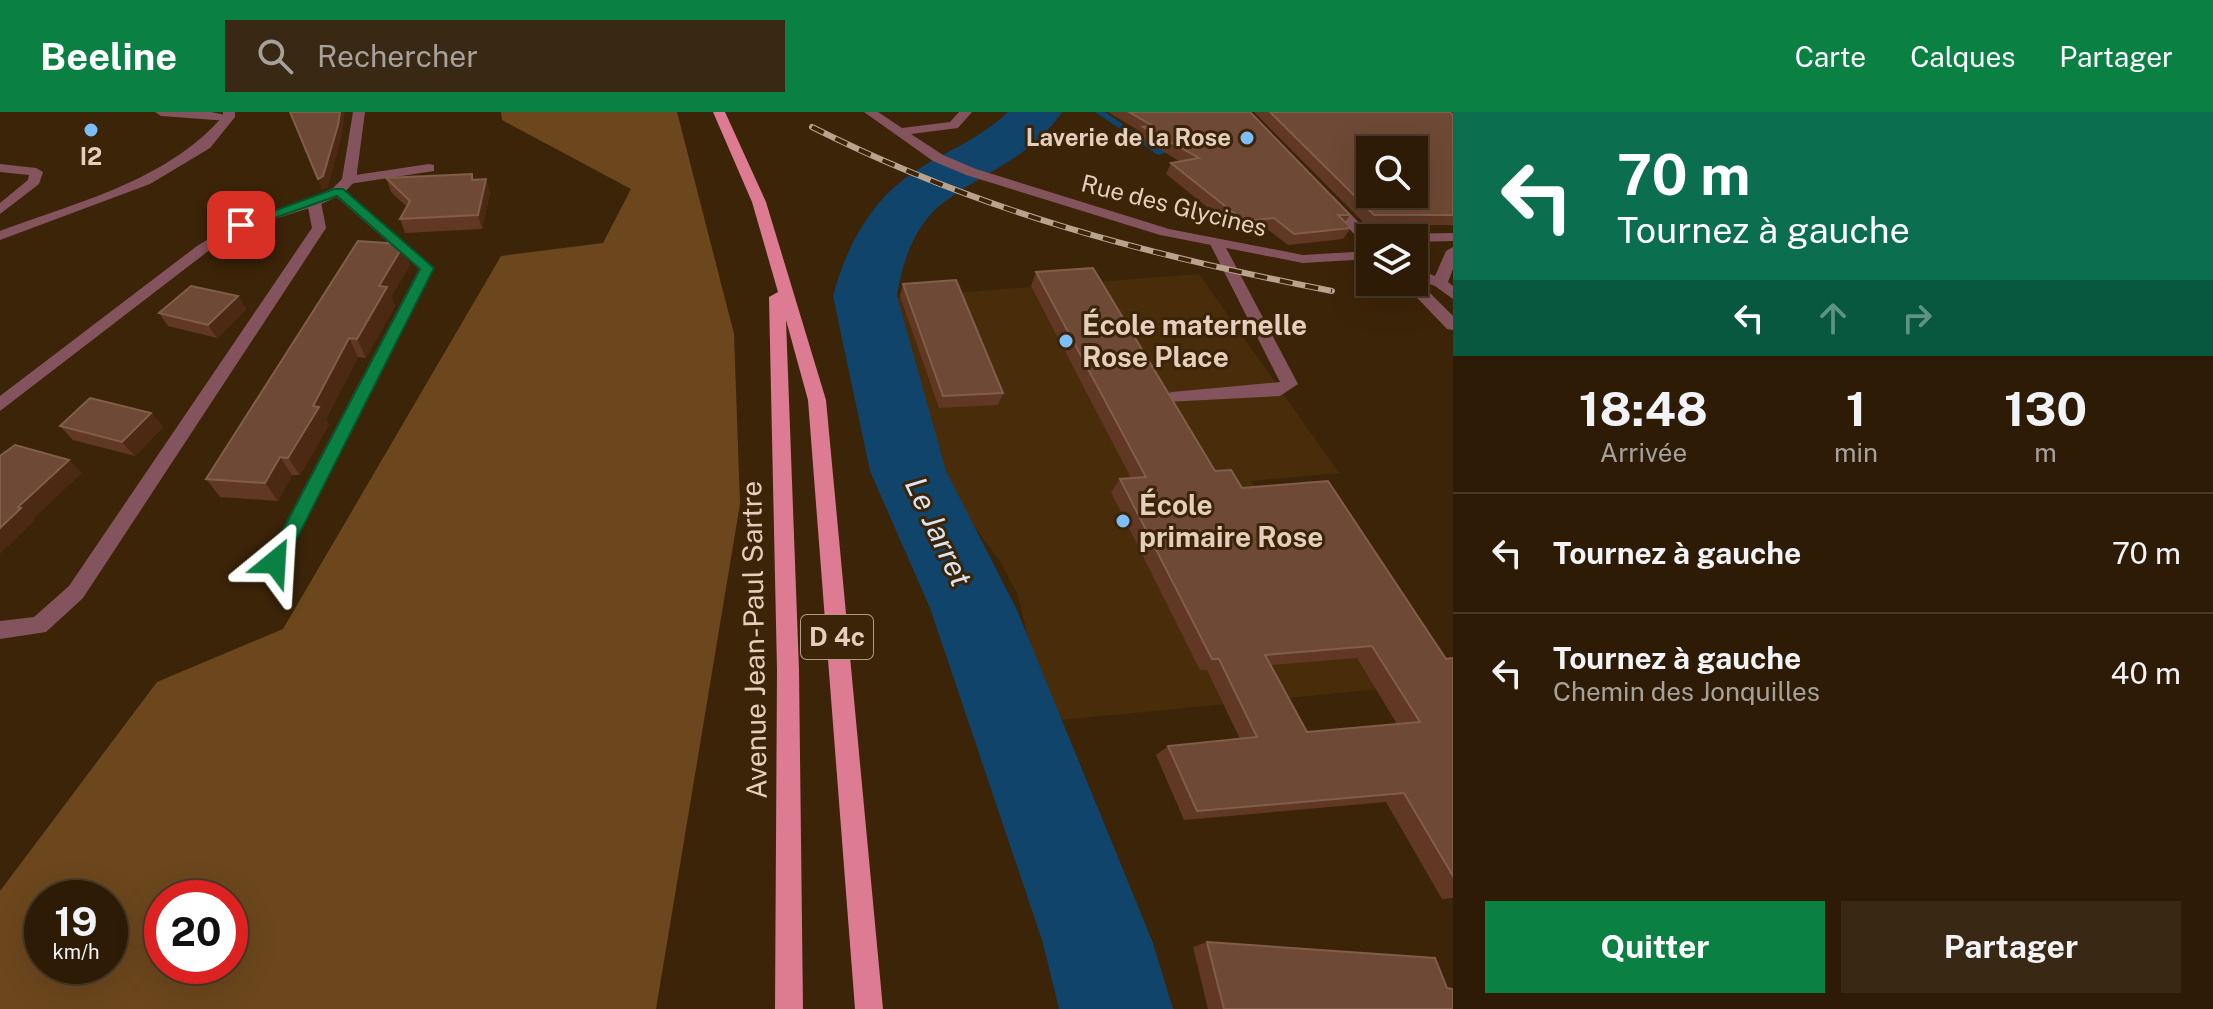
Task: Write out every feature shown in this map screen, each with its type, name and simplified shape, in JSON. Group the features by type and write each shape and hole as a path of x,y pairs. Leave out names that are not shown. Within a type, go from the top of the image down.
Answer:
{"main road":[{"name":"Avenue Jean-Paul Sartre","path":"719,112 759,202 817,400 869,1009"},
{"name":"Avenue Jean-Paul Sartre","path":"777,271 788,670 789,1009"}],"street":[{"path":"161,112 229,114"},
{"path":"344,185 359,112"},
{"name":"Rue des Glycines","path":"870,112 938,158 971,172 1217,244 1303,259 1356,256"},
{"path":"901,132 954,125 966,112"},
{"path":"0,236 145,181 205,145 229,114"},
{"path":"0,168 36,172 34,181 0,210"},
{"path":"0,405 202,249 241,225 314,202 344,185 429,168"},
{"path":"275,562 427,268 344,185"},
{"path":"1320,191 1356,227"},
{"path":"0,630 39,626 76,592 319,228 314,202"},
{"path":"1428,238 1453,237"},
{"path":"1428,243 1453,251 1440,283"},
{"path":"1172,398 1280,390 1290,384 1217,244"},
{"path":"1428,278 1440,283 1453,294"},
{"path":"1424,296 1453,325"}],"shaded area":[{"path":"501,112 677,112 734,334 740,504 656,1009 0,1009 0,891 157,682 283,629 501,256 603,243 631,189 502,120"},
{"name":"École primaire Rose","path":"1199,274 1339,473 1251,481 1380,689 1061,720 1039,679 1017,593 1000,561 923,457 894,385 878,299"}],"building":[{"path":"290,112 340,112 323,176 318,179"},
{"path":"1129,112 1250,112 1350,215 1338,215 1351,228 1294,234 1274,218 1244,221 1171,163 1199,158 1143,127 1153,126"},
{"path":"1270,112 1450,112 1453,115 1453,215 1374,215 1367,208 1428,208 1428,136 1356,136 1356,197"},
{"path":"472,174 472,180 486,179 478,215 400,219 410,201 386,178"},
{"path":"358,241 403,246 379,286 387,287 357,339 349,338 313,406 319,407 288,458 280,457 265,483 206,479"},
{"path":"1093,268 1215,471 1231,470 1242,488 1328,481 1446,659 1453,658 1453,876 1404,793 1197,811 1168,746 1257,737 1219,659 1212,659 1120,479 1146,477 1036,272","holes":["1372,646 1420,722 1307,732 1265,655"]},
{"path":"956,280 1003,393 943,396 903,284"},
{"path":"191,286 238,296 208,325 159,313"},
{"path":"90,398 151,413 122,442 60,426"},
{"path":"15,445 69,460 0,528 0,456"},
{"path":"1207,942 1435,958 1447,988 1453,989 1453,1009 1224,1009"}],"waterway":[{"name":"Le Jarret","path":"1037,112 1004,144 922,192 890,228 870,272 865,296 908,471 973,608 1098,943 1116,1009"},
{"path":"1099,112 1161,153"}],"railway":[{"path":"812,127 875,157 1002,207 1131,246 1332,291"}],"place":[{"name":"I2","path":"91,130"},
{"name":"Laverie de la Rose","path":"1247,138"},
{"name":"École maternelle Rose Place","path":"1066,341"},
{"name":"École primaire Rose","path":"1123,521"}],"route":[{"path":"241,225 314,202 338,191 427,268 275,562"}]}
